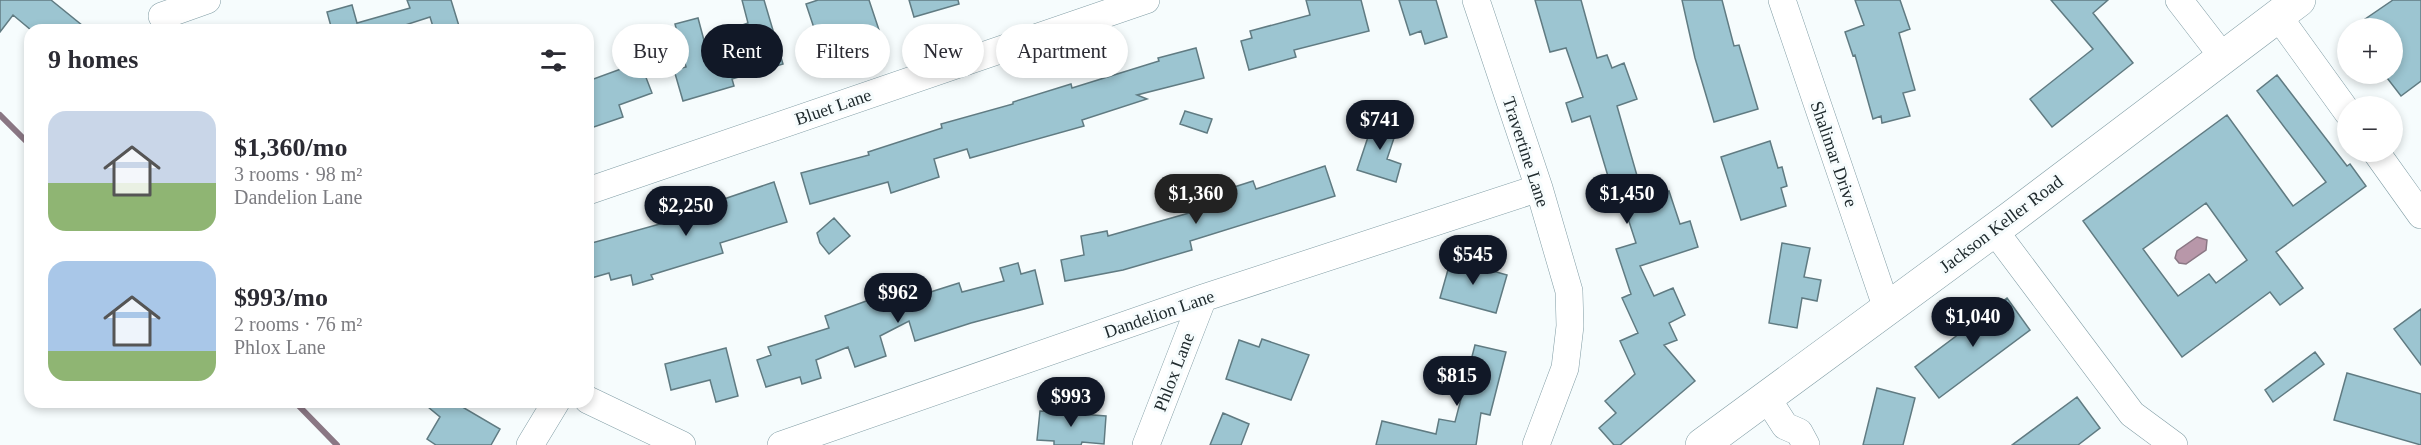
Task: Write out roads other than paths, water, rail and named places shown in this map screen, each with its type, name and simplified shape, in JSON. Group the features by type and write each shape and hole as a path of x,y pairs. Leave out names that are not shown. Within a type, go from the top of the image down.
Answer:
{"main road":[{"name":"Jackson Keller Road","path":"1702,445 1994,230 2288,8"}],"street":[{"path":"162,15 207,0"},
{"name":"Bluet Lane","path":"594,189 1146,0"},
{"name":"Travertine Lane","path":"1476,0 1539,188 1569,291 1570,327 1564,368 1543,441"},
{"name":"Shalimar Drive","path":"1782,0 1887,309"},
{"path":"2179,0 2223,57"},
{"path":"2288,8 2339,96"},
{"path":"2383,162 2421,215"},
{"name":"Dandelion Lane","path":"781,445 1203,298 1539,188"},
{"path":"1994,230 2132,414 2174,445"},
{"name":"Phlox Lane","path":"1146,445 1203,298"},
{"path":"1767,398 1785,435 1799,432 1806,445"},
{"path":"594,403 682,445"},
{"path":"530,445 552,408"}],"waterway":[{"path":"0,115 24,139"},
{"path":"301,408 337,445"}]}
